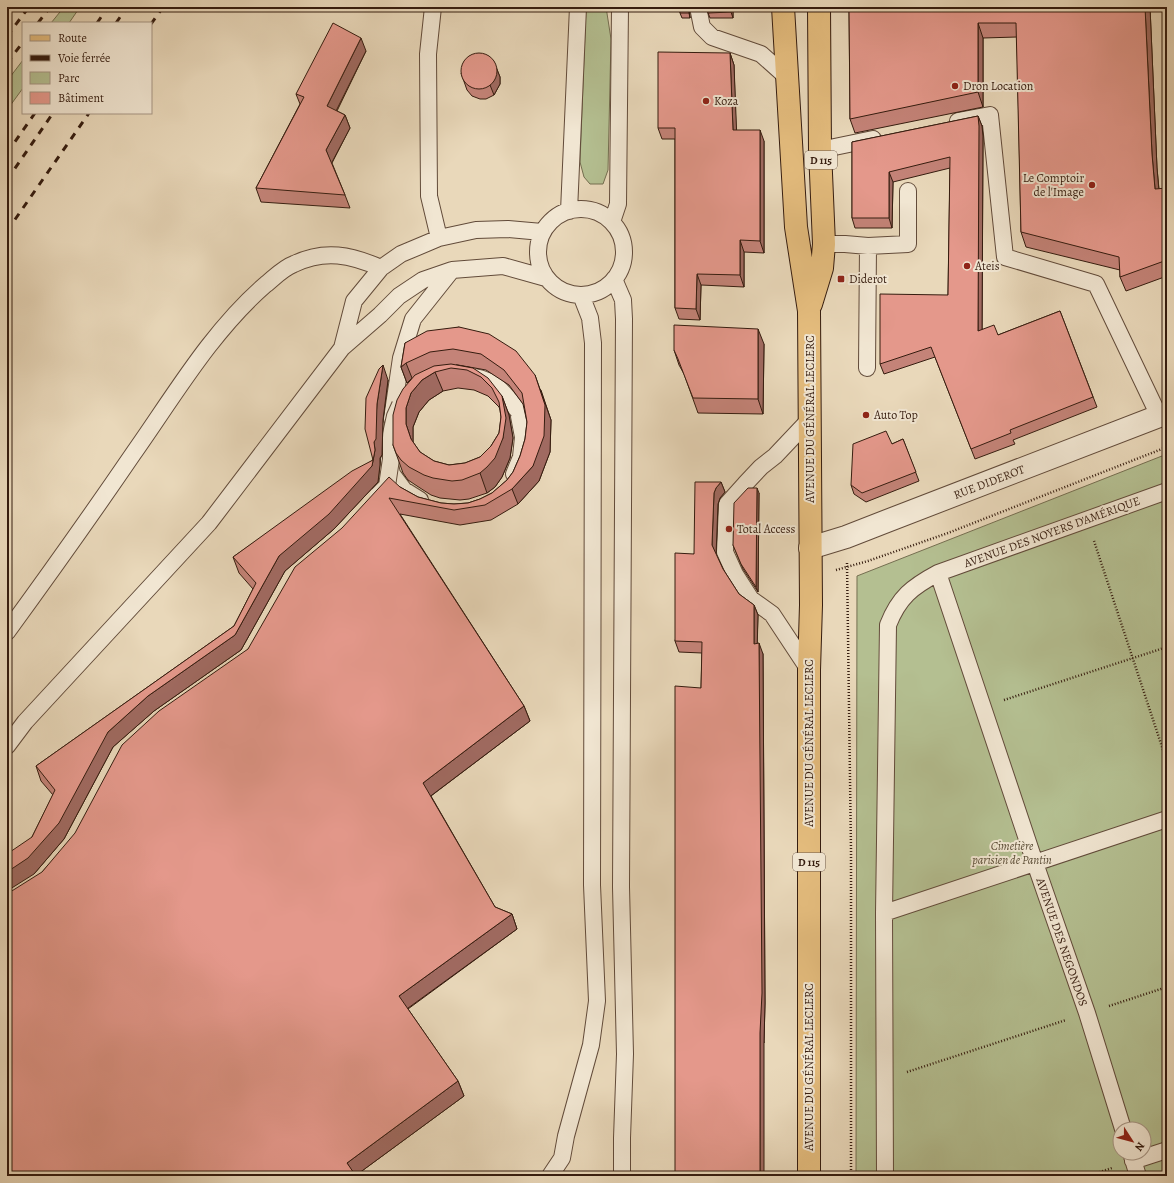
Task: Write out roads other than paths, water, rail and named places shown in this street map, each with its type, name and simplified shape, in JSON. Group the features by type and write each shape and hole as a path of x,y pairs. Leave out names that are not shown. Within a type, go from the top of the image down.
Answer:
{"main road":[{"name":"AVENUE DU GÉNÉRAL LECLERC","path":"783,7 796,227 809,311 809,1176"},
{"name":"AVENUE DU GÉNÉRAL LECLERC","path":"809,311 822,268 824,244 820,150 819,7"}],"street":[{"name":"RUE DIDEROT","path":"810,548 880,524 1163,414"}],"lane":[{"path":"433,7 428,54 429,196 439,238"},
{"path":"568,211 578,7"},
{"path":"612,222 618,204 620,7"},
{"path":"698,7 702,27 712,38 761,54 788,79"},
{"path":"945,124 990,115 1005,257 1096,284 1163,414"},
{"path":"820,150 891,135"},
{"path":"824,244 868,246 908,244 908,191"},
{"path":"575,209 589,209 602,214 612,222 620,234 624,247 621,267 614,279 599,291 581,295 562,291 546,278 538,259 538,245 542,232 556,216 575,209"},
{"path":"342,348 354,301 381,268 400,254 439,238 476,230 508,229 542,232"},
{"path":"867,368 868,246"},
{"path":"7,632 64,555 210,344 247,301 292,264 309,257 339,254 360,259 381,268"},
{"path":"7,746 25,722 209,523 342,348 380,315 399,296 423,280 452,270 503,266 546,278"},
{"path":"429,504 404,490 392,474 389,460 391,430 401,358 413,319 452,270"},
{"path":"614,279 623,300 624,319 621,887 625,1054 622,1176"},
{"path":"550,1176 562,1158 566,1136 591,1045 597,1001 592,885 593,343 590,318 581,295"},
{"path":"459,374 484,379 502,391 518,411 523,437 521,457 513,478 505,488"},
{"path":"367,508 387,486 395,416 402,403 412,392"},
{"path":"809,670 772,614 751,599 734,574 725,552 727,504 761,467 775,456 810,419"},
{"name":"AVENUE DES NOYERS D'AMÉRIQUE","path":"885,1176 884,913 888,624 894,610 905,595 918,584 938,573 1167,491"},
{"name":"AVENUE DES NEGONDOS","path":"938,573 1087,1013 1121,1121"},
{"path":"884,913 1167,819"},
{"path":"1134,1163 1167,1150"}],"railway":[{"path":"7,36 29,7"},
{"path":"39,22 50,7"},
{"path":"98,22 108,7"},
{"path":"117,22 127,7"},
{"path":"152,23 163,7"},
{"path":"7,63 22,43"},
{"path":"7,153 34,114"},
{"path":"7,180 52,114"},
{"path":"7,231 88,114"}],"place":[{"name":"Dron Location","path":"955,86"},
{"name":"Koza","path":"706,101"},
{"name":"Le Comptoir de l'Image","path":"1092,185"},
{"name":"Ateis","path":"967,266"},
{"name":"Diderot","path":"841,279"},
{"name":"Auto Top","path":"866,415"},
{"name":"Total Access","path":"729,529"}],"park label":[{"name":"Cimetière parisien de Pantin","path":"1012,853"}]}
